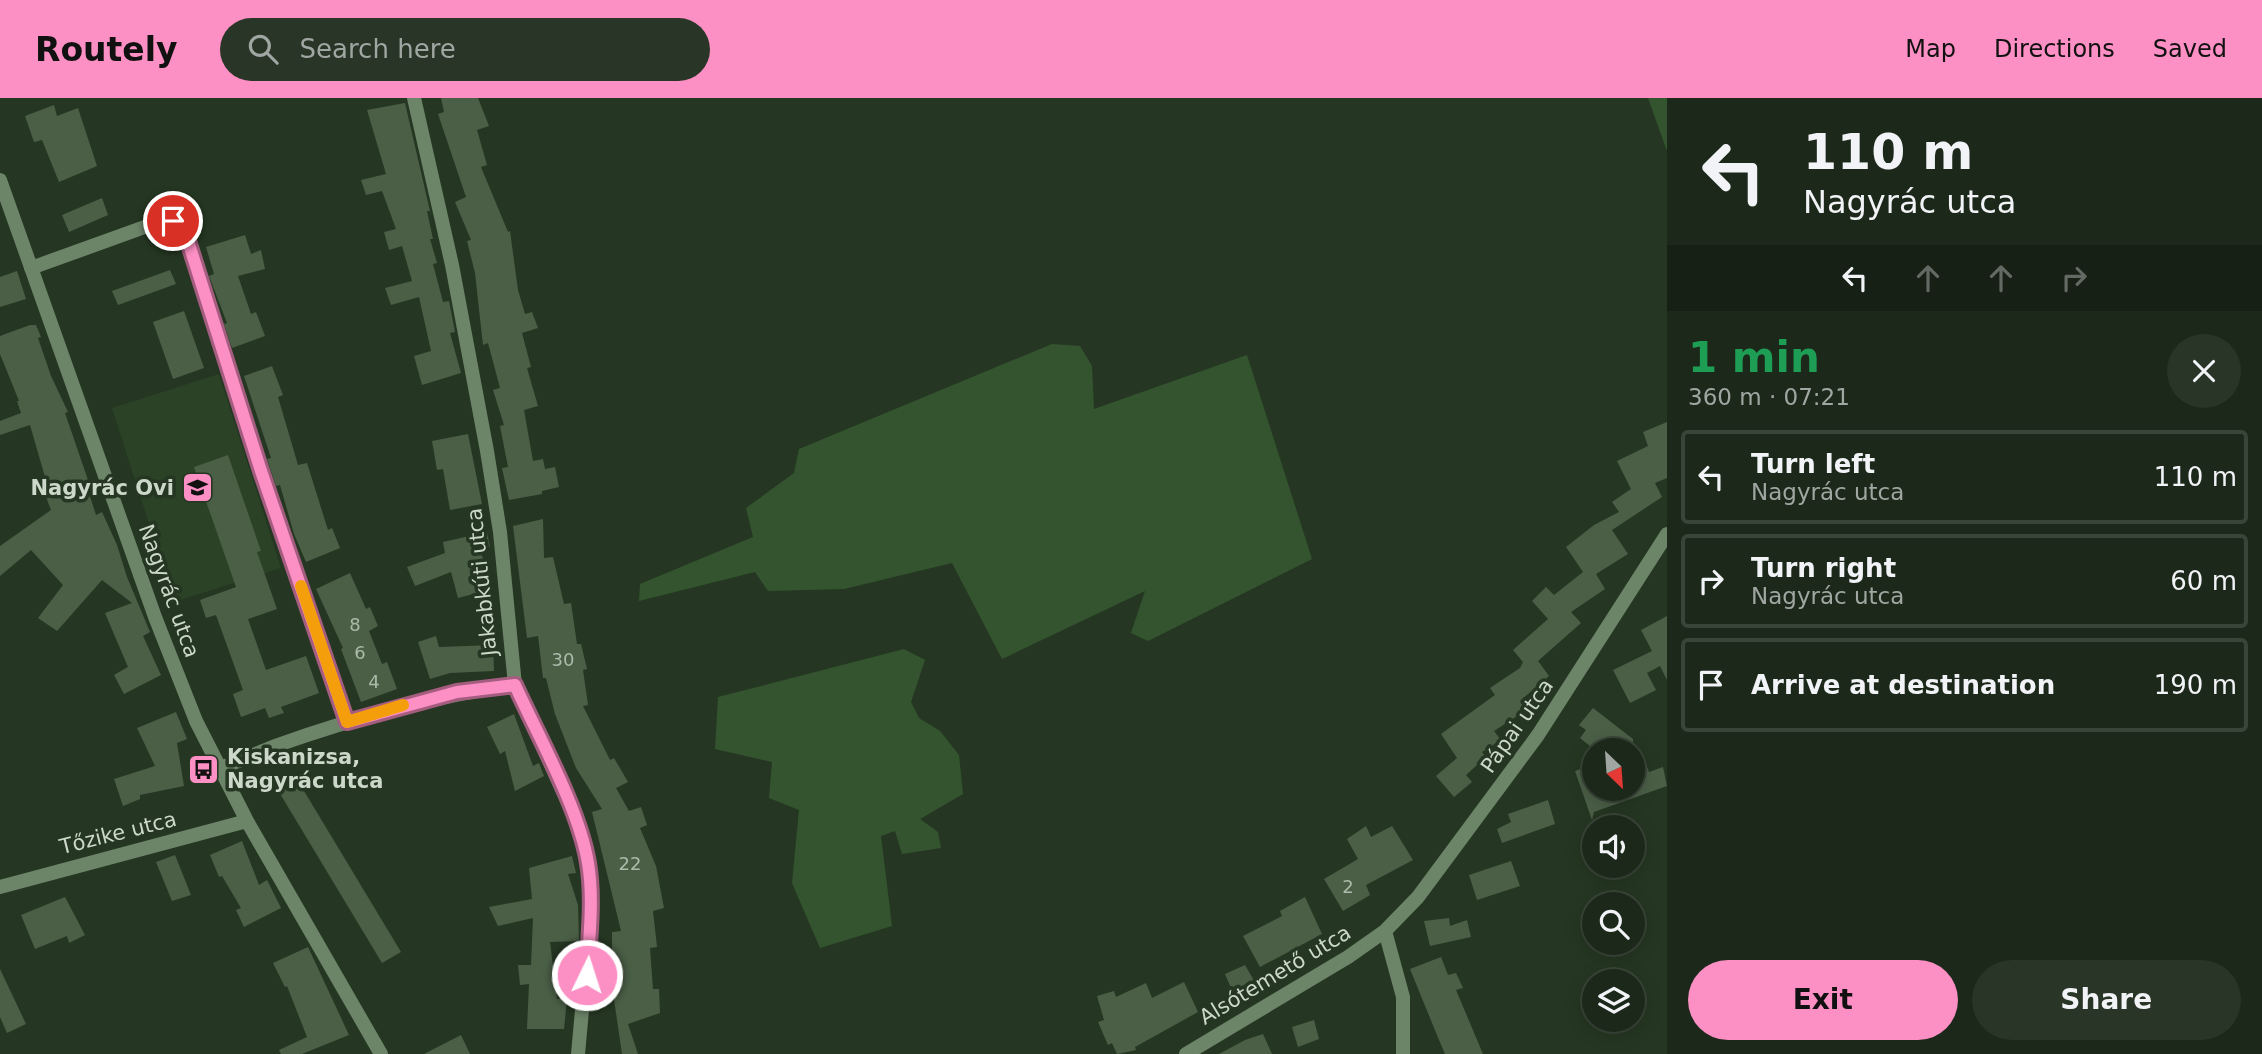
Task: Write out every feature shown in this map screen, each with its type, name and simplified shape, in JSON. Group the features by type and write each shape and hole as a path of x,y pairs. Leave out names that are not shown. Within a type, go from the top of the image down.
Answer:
{"street":[{"name":"Jakabkúti utca","path":"414,98 452,265 487,451 500,533 515,685 573,814 589,865 590,923 578,1054"},
{"name":"Nagyrác utca","path":"0,180 173,665 247,821 382,1054"},
{"path":"31,268 164,220 179,224 184,231 347,722"},
{"name":"Pápai utca","path":"1385,931 1449,858 1538,735 1667,534"},
{"path":"220,768 347,722 457,692 515,685"},
{"name":"Tőzike utca","path":"0,887 247,821"},
{"path":"1385,931 1403,997 1403,1054"},
{"name":"Alsótemető utca","path":"1186,1054 1332,967 1385,931"}],"shaded area":[{"path":"1648,98 1667,98 1667,151"},
{"path":"1052,344 1080,346 1092,366 1094,409 1247,355 1312,559 1148,641 1131,633 1145,591 1002,659 952,563 844,589 768,591 755,572 639,601 640,584 753,537 746,508 794,473 799,449"},
{"name":"Nagyrác Ovi","path":"219,374 281,568 174,602 112,408"},
{"path":"904,649 925,660 911,702 919,718 940,731 959,755 963,794 920,819 938,832 941,848 902,854 895,831 881,836 892,926 820,948 792,883 799,810 769,798 772,762 715,749 718,697"}],"building":[{"path":"441,98 478,98 489,126 477,130 487,165 481,167 508,232 510,231 518,290 525,314 532,312 538,328 522,333 531,367 527,368 538,406 524,410 533,461 543,459 545,469 555,467 559,487 542,491 542,494 509,500 502,468 508,467 500,426 504,425 493,390 500,388 488,343 483,345 475,273 467,241 471,240 455,202 466,197 438,114 444,112"},
{"path":"405,103 430,211 427,211 433,239 430,239 437,263 433,264 443,302 449,301 455,332 450,333 461,373 422,385 414,356 431,351 419,297 391,305 385,288 412,281 402,246 389,250 384,232 396,229 382,191 366,195 361,180 386,174 367,110"},
{"path":"54,105 57,116 78,108 97,166 59,182 42,140 34,142 25,116"},
{"path":"102,198 108,215 69,232 62,215"},
{"path":"245,235 251,254 261,250 265,269 238,276 251,314 256,312 265,336 232,348 224,324 227,323 209,276 214,274 206,247"},
{"path":"170,270 176,284 118,305 112,291"},
{"path":"17,271 26,299 0,307 0,277"},
{"path":"184,311 204,368 173,379 153,322"},
{"path":"36,325 41,337 38,338 51,376 68,412 65,413 88,480 85,481 96,515 102,512 117,545 150,632 143,636 161,675 124,694 114,675 128,667 105,613 132,603 102,580 57,631 38,618 63,585 31,550 0,576 0,546 51,510 39,479 45,477 30,425 0,435 0,421 21,413 19,401 0,354 0,336"},
{"path":"272,366 283,395 278,397 298,465 307,463 328,530 332,528 340,548 306,562 294,534 280,485 276,486 267,459 271,458 244,376"},
{"path":"1667,422 1667,478 1655,483 1662,497 1612,530 1628,554 1596,574 1605,589 1571,612 1581,623 1538,661 1549,676 1520,701 1526,710 1494,731 1501,740 1482,752 1486,757 1466,775 1472,782 1454,797 1436,776 1457,758 1441,734 1495,695 1490,688 1520,668 1523,662 1513,650 1548,619 1532,601 1546,587 1554,595 1583,572 1566,547 1594,525 1619,512 1612,502 1631,489 1617,461 1648,446 1643,432"},
{"path":"468,434 482,504 450,510 443,469 437,470 432,441"},
{"path":"228,455 261,551 257,552 277,609 248,619 266,670 306,656 319,693 281,707 284,713 269,718 265,708 241,717 233,694 243,690 216,615 206,618 200,600 236,587 194,467"},
{"path":"543,519 544,558 553,557 564,604 571,603 577,644 581,644 587,669 583,670 588,705 583,706 610,760 614,758 628,782 616,788 629,811 641,807 647,825 640,828 656,866 664,908 653,911 657,947 650,948 653,989 659,989 660,1013 628,1024 638,1054 622,1054 610,972 612,932 621,931 592,812 602,809 576,768 555,714 546,678 543,678 538,636 527,638 513,526"},
{"path":"487,532 490,547 480,549 492,589 458,598 451,572 415,586 407,567 445,553 443,542"},
{"path":"350,573 366,609 370,607 378,626 369,631 382,664 387,662 397,689 361,702 341,649 343,648 316,589"},
{"path":"1667,616 1667,680 1660,666 1647,673 1656,690 1630,703 1613,670 1652,651 1641,630"},
{"path":"436,636 439,647 493,645 494,671 450,673 430,679 418,642"},
{"path":"1593,708 1632,738 1582,740 1580,738 1586,730 1579,725"},
{"path":"176,712 187,739 177,743 184,786 140,795 140,799 123,806 114,779 155,766 137,728"},
{"path":"514,714 533,766 539,763 544,776 515,791 505,751 500,754 487,727"},
{"path":"1645,761 1649,772 1663,767 1667,786 1645,794"},
{"path":"1582,768 1582,791 1575,771"},
{"path":"295,776 401,952 382,963 276,787"},
{"path":"1548,800 1555,824 1502,843 1497,829 1511,822 1508,814"},
{"path":"1586,802 1622,802 1594,812 1590,815"},
{"path":"1366,826 1371,837 1392,826 1413,860 1366,885 1370,895 1343,911 1324,879 1358,859 1347,839"},
{"path":"242,841 259,885 267,880 281,908 244,927 236,910 241,908 222,876 219,877 210,855"},
{"path":"175,855 191,895 172,901 156,862"},
{"path":"572,856 576,873 568,874 578,905 579,941 550,942 557,999 567,999 564,1029 527,1029 529,984 520,985 518,965 531,965 533,918 498,926 489,907 532,899 529,868"},
{"path":"1511,861 1520,886 1477,900 1469,875"},
{"path":"65,897 85,935 69,943 67,936 35,949 21,915"},
{"path":"1305,897 1322,934 1260,967 1243,936 1282,916 1280,911"},
{"path":"1449,918 1450,926 1467,920 1471,937 1430,946 1424,921"},
{"path":"308,947 349,1035 302,1054 281,1054 279,1050 307,1037 287,986 285,987 273,963"},
{"path":"1441,957 1448,975 1456,973 1463,988 1456,990 1483,1054 1445,1054 1410,969"},
{"path":"1245,965 1256,984 1234,995 1225,974"},
{"path":"0,969 26,1024 7,1033 0,1017"},
{"path":"1184,982 1198,1012 1135,1047 1136,1050 1117,1054 1112,1043 1108,1045 1098,1022 1104,1020 1097,996 1114,991 1116,997 1146,983 1152,998"},
{"path":"1314,1020 1319,1039 1298,1047 1292,1027"},
{"path":"1263,1034 1272,1054 1219,1054 1245,1040"},
{"path":"461,1035 470,1054 424,1054"}],"slow traffic":[{"path":"301,586 347,722 403,705"}],"place":[{"name":"Nagyrác Ovi","path":"197,488"},
{"name":"Kiskanizsa, Nagyrác utca","path":"204,769"}],"route":[{"path":"173,221 179,224 188,241 261,471 347,722 401,705 457,692 515,685 573,814 589,865 587,975"}]}
